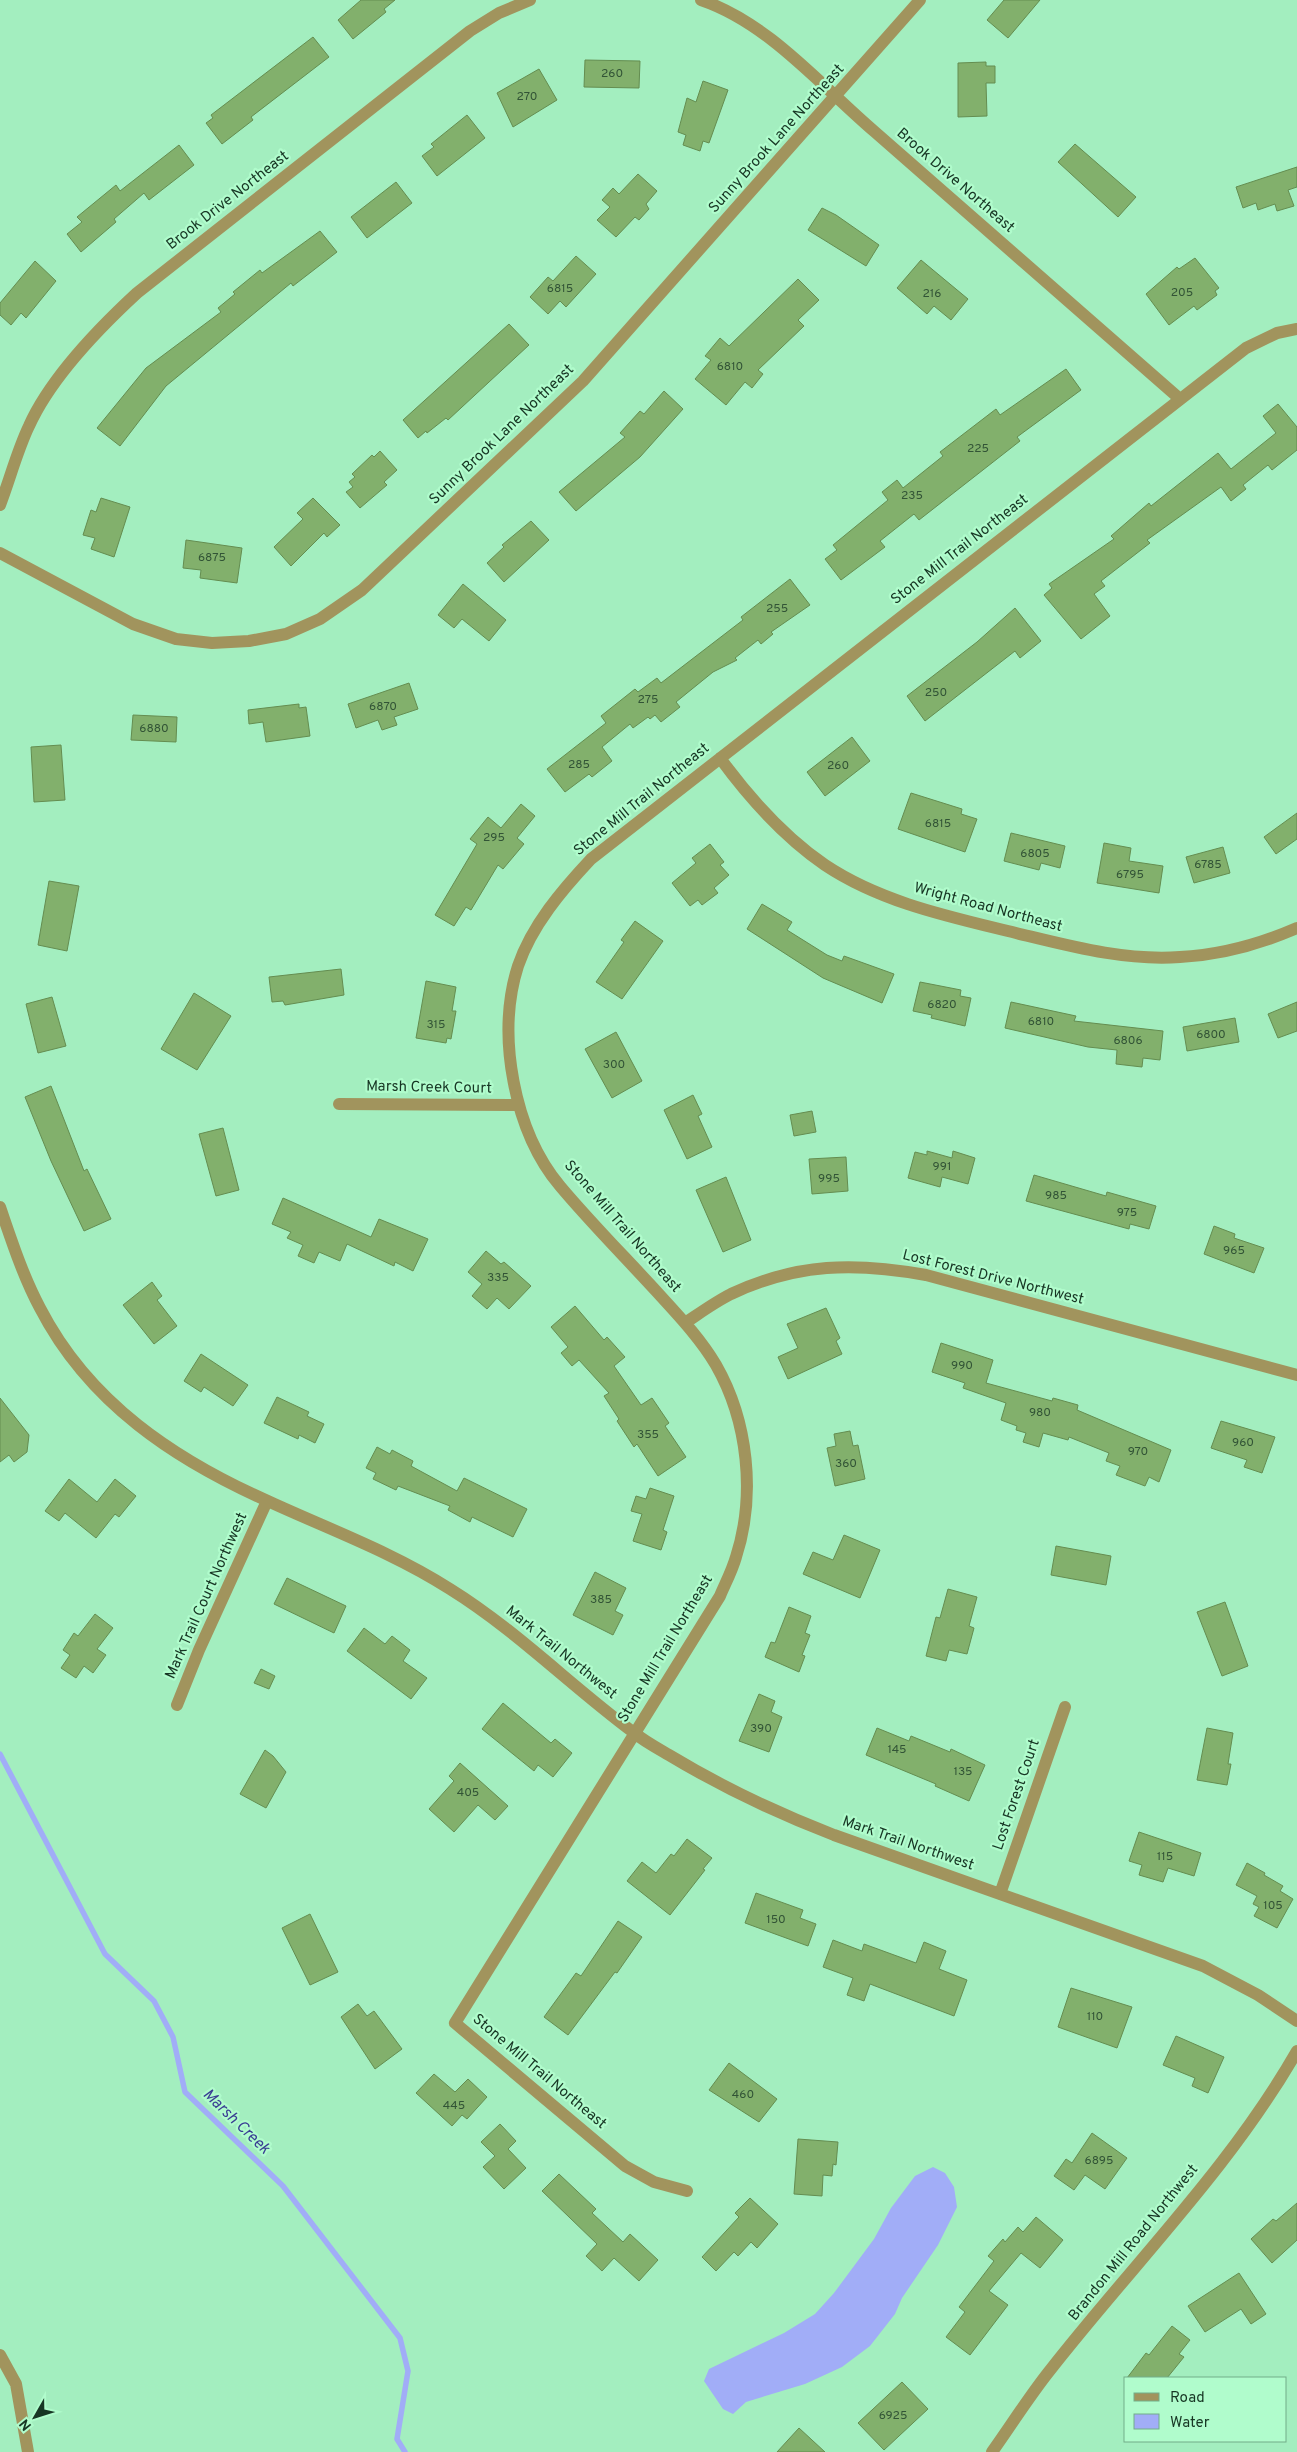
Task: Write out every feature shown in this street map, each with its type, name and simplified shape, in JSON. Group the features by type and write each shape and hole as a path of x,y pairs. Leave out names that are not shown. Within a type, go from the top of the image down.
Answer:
{"street":[{"name":"Brook Drive Northeast","path":"0,505 29,425 62,373 101,327 137,293 470,31 499,13 530,0"},
{"name":"Brook Drive Northeast","path":"701,0 724,9 772,39 835,98 1180,399"},
{"name":"Sunny Brook Lane Northeast","path":"0,553 133,624 176,639 212,643 249,642 286,634 320,619 362,590 583,382 920,0"},
{"name":"Stone Mill Trail Northeast","path":"687,2191 654,2182 625,2166 455,2023 720,1596 736,1557 745,1516 746,1461 736,1411 716,1365 685,1323 559,1185 535,1147 518,1106 509,1059 510,1008 518,966 538,925 564,888 591,859 1241,351 1277,333 1297,329"},
{"name":"Wright Road Northeast","path":"720,758 750,798 780,828 826,865 870,890 936,914 1087,950 1139,957 1180,957 1227,951 1273,938 1297,928"},
{"name":"Marsh Creek Court","path":"339,1104 518,1106"},
{"name":"Mark Trail Northwest","path":"0,1208 16,1254 40,1309 78,1366 129,1419 184,1459 267,1501 390,1555 450,1589 500,1624 634,1734 705,1777 779,1813 834,1835 1203,1966 1258,1995 1297,2021"},
{"name":"Lost Forest Drive Northwest","path":"685,1323 730,1295 779,1276 830,1266 883,1267 926,1275 1297,1375"},
{"name":"Mark Trail Court Northwest","path":"177,1705 199,1650 267,1501"},
{"name":"Lost Forest Court","path":"1000,1894 1065,1707"},
{"name":"Brandon Mill Road Northwest","path":"992,2452 1051,2369 1192,2201 1272,2094 1297,2051"},
{"path":"0,2355 16,2384 28,2452"}],"water":[{"path":"933,2167 945,2173 954,2187 957,2207 938,2245 902,2298 895,2314 870,2346 842,2367 805,2384 746,2402 733,2414 723,2409 704,2381 709,2369 784,2333 815,2314 834,2293 874,2239 891,2208 915,2176"}],"building":[{"path":"361,0 395,0 384,9 386,12 353,39 338,20"},
{"path":"1004,0 1040,0 1008,38 987,20"},
{"path":"313,37 329,57 251,117 253,120 222,144 206,123 213,118 211,115"},
{"path":"585,60 640,61 639,88 584,87"},
{"path":"986,62 986,66 995,66 995,83 986,83 987,116 958,117 958,63"},
{"path":"539,69 557,100 513,127 497,93"},
{"path":"703,81 728,90 709,143 703,141 700,151 683,145 686,135 678,132 687,98 696,102"},
{"path":"467,115 485,138 437,176 422,156 434,147 431,144"},
{"path":"1075,144 1136,197 1118,217 1058,162"},
{"path":"179,145 194,165 149,200 144,193 114,219 116,222 81,252 67,234 82,222 77,217 116,185 120,191"},
{"path":"1297,167 1297,187 1288,190 1294,206 1277,211 1275,204 1258,210 1256,203 1243,208 1236,187"},
{"path":"638,174 657,191 646,204 649,209 639,220 635,217 616,237 597,220 610,207 602,200 613,188 619,194"},
{"path":"396,182 412,203 367,238 351,217"},
{"path":"822,208 836,215 879,245 866,266 808,230"},
{"path":"320,231 337,252 293,286 291,283 166,386 120,446 97,428 146,368 221,312 218,308 235,294 233,292 260,270 262,273"},
{"path":"576,256 596,274 566,307 560,301 548,314 530,297 548,277 553,281"},
{"path":"1195,258 1219,288 1215,291 1217,295 1197,310 1194,306 1169,325 1146,294 1177,267 1179,269"},
{"path":"921,260 968,299 951,320 934,306 927,314 897,288"},
{"path":"35,261 56,281 26,318 21,313 11,325 0,315 0,303"},
{"path":"798,279 819,300 798,320 804,326 758,370 763,374 752,388 745,382 726,405 695,379 711,360 705,356 720,338 729,346"},
{"path":"509,324 529,345 448,420 446,418 418,438 403,420"},
{"path":"1066,369 1081,390 1017,437 1020,441 919,520 914,514 880,541 885,547 841,580 825,559 837,550 833,545 888,500 882,492 897,480 903,488 943,456 940,452 996,409 1000,415"},
{"path":"664,391 683,409 640,457 576,511 559,492 625,437 620,433 640,411 644,414"},
{"path":"1278,404 1297,427 1297,450 1272,470 1268,465 1243,485 1246,489 1231,501 1221,487 1147,540 1150,543 1101,581 1105,586 1094,594 1110,616 1081,639 1044,595 1052,588 1049,584 1114,539 1111,536 1149,503 1151,506 1218,453 1231,469 1276,433 1263,416"},
{"path":"380,451 397,470 384,482 387,485 360,508 346,492 353,487 349,482 355,477 352,474 372,455 374,457"},
{"path":"101,498 130,507 114,557 91,549 95,538 83,535 91,510 96,512"},
{"path":"313,498 340,525 327,537 324,533 291,566 274,547 303,519 297,513"},
{"path":"531,521 549,540 504,582 487,563 504,547 502,545"},
{"path":"186,540 242,548 237,583 200,578 201,570 183,568"},
{"path":"790,579 810,605 771,632 773,634 761,644 758,640 735,658 737,660 713,672 676,702 680,707 661,722 655,715 650,719 648,717 633,728 630,724 602,747 612,761 592,777 589,774 565,792 547,769 606,723 601,716 635,689 638,692 657,678 661,683 743,620 741,617"},
{"path":"463,584 506,620 489,641 462,619 454,628 438,615"},
{"path":"1015,608 1041,641 1020,658 1015,651 925,721 907,696 977,642"},
{"path":"409,683 418,709 394,717 397,725 382,730 378,720 356,728 348,704"},
{"path":"299,704 299,708 306,707 310,736 266,742 263,722 249,724 248,710"},
{"path":"133,715 177,717 176,742 131,740"},
{"path":"852,737 870,761 825,796 807,772"},
{"path":"61,745 65,800 34,802 31,747"},
{"path":"911,793 962,809 961,814 977,819 965,852 898,829"},
{"path":"521,804 535,816 517,838 524,844 503,869 498,865 471,910 466,907 454,926 435,915 477,844 470,839 488,817 501,828"},
{"path":"1297,813 1297,839 1276,854 1264,837"},
{"path":"1011,833 1065,846 1060,868 1041,863 1039,870 1004,861"},
{"path":"1104,843 1131,848 1129,861 1163,866 1159,893 1097,883"},
{"path":"710,844 724,862 720,865 729,875 714,888 718,893 702,905 698,900 690,906 672,883 696,863 692,858"},
{"path":"1223,847 1230,873 1194,883 1186,857"},
{"path":"49,881 79,886 67,951 38,945"},
{"path":"762,904 792,922 787,930 827,955 842,961 844,956 894,974 882,1003 823,978 747,929"},
{"path":"635,921 663,941 622,999 596,982 624,942 621,940"},
{"path":"341,969 344,995 285,1005 283,1001 272,1002 269,977"},
{"path":"426,981 456,987 452,1011 456,1011 451,1039 447,1038 446,1043 416,1038"},
{"path":"920,982 961,990 960,996 971,998 965,1026 931,1018 932,1015 913,1011"},
{"path":"194,993 231,1016 197,1070 161,1049"},
{"path":"52,997 66,1046 38,1053 26,1004"},
{"path":"1011,1002 1076,1016 1074,1021 1163,1031 1160,1060 1143,1058 1142,1067 1116,1064 1117,1050 1088,1047 1005,1028"},
{"path":"1297,1002 1297,1031 1278,1038 1268,1014"},
{"path":"1235,1018 1239,1042 1187,1051 1183,1027"},
{"path":"616,1032 642,1081 612,1098 585,1049"},
{"path":"51,1086 84,1171 87,1169 111,1219 84,1231 51,1161 25,1097"},
{"path":"693,1095 702,1114 698,1116 712,1147 687,1159 664,1110"},
{"path":"812,1111 816,1132 794,1136 790,1115"},
{"path":"223,1128 239,1190 216,1196 199,1134"},
{"path":"927,1151 952,1158 953,1151 975,1158 968,1184 942,1177 940,1187 908,1178 915,1152 927,1155"},
{"path":"846,1157 848,1191 812,1194 809,1159"},
{"path":"1034,1175 1106,1196 1107,1192 1156,1206 1149,1229 1130,1224 1129,1229 1026,1201"},
{"path":"726,1177 751,1240 723,1252 696,1190"},
{"path":"283,1198 371,1237 379,1219 428,1239 413,1271 395,1262 394,1266 347,1244 340,1261 319,1252 314,1263 298,1256 303,1245 287,1238 291,1232 272,1224"},
{"path":"1214,1226 1235,1234 1234,1238 1264,1248 1254,1273 1204,1254"},
{"path":"486,1251 501,1264 504,1262 531,1286 509,1309 497,1298 487,1309 472,1296 482,1284 468,1272"},
{"path":"152,1282 162,1296 157,1300 177,1326 154,1344 123,1305"},
{"path":"575,1306 604,1340 607,1337 625,1357 614,1366 641,1405 652,1398 669,1423 665,1426 686,1457 658,1476 637,1444 634,1447 617,1421 619,1419 604,1396 609,1393 579,1360 572,1366 561,1353 568,1347 551,1327"},
{"path":"826,1308 840,1338 836,1341 842,1354 788,1379 778,1357 798,1348 787,1324"},
{"path":"941,1343 993,1360 986,1383 1052,1401 1053,1398 1078,1405 1077,1410 1171,1450 1159,1482 1149,1477 1145,1486 1116,1475 1120,1466 1106,1461 1109,1453 1069,1437 1068,1440 1043,1433 1039,1447 1023,1442 1026,1433 1016,1430 1017,1426 1001,1420 1006,1403 963,1388 965,1383 932,1372"},
{"path":"201,1354 248,1385 233,1406 204,1387 201,1392 184,1381"},
{"path":"277,1397 309,1412 307,1416 324,1424 315,1443 299,1435 298,1439 264,1423"},
{"path":"0,1398 29,1435 27,1452 14,1462 9,1455 0,1462"},
{"path":"1221,1421 1275,1437 1262,1473 1244,1467 1247,1460 1211,1448"},
{"path":"850,1431 853,1446 858,1445 865,1479 835,1486 827,1448 836,1446 834,1434"},
{"path":"377,1447 390,1454 392,1450 413,1461 411,1466 457,1491 464,1478 527,1509 513,1537 472,1517 470,1522 448,1510 450,1506 398,1486 396,1490 373,1479 376,1473 366,1468"},
{"path":"69,1479 97,1502 115,1479 136,1496 119,1517 115,1514 96,1538 65,1513 59,1521 45,1511"},
{"path":"650,1488 674,1496 663,1530 667,1532 661,1550 633,1541 642,1514 631,1511 636,1496 646,1499"},
{"path":"844,1535 880,1550 860,1598 803,1574 813,1552 833,1560"},
{"path":"1056,1546 1111,1556 1106,1585 1051,1575"},
{"path":"595,1572 626,1588 615,1611 623,1615 613,1635 573,1615"},
{"path":"287,1578 346,1606 334,1633 274,1604"},
{"path":"948,1589 977,1597 969,1626 974,1628 967,1654 949,1650 946,1661 926,1656 936,1617 940,1618"},
{"path":"1225,1602 1248,1666 1222,1676 1197,1612"},
{"path":"789,1607 811,1616 805,1633 810,1635 802,1655 805,1656 799,1672 765,1657 771,1642 775,1643"},
{"path":"95,1614 113,1628 97,1649 106,1655 93,1673 84,1666 76,1678 61,1668 70,1655 63,1650 74,1633 78,1636"},
{"path":"364,1628 385,1644 392,1636 410,1650 403,1661 427,1678 411,1699 347,1651"},
{"path":"261,1669 275,1676 269,1689 254,1683"},
{"path":"759,1694 775,1701 771,1712 782,1717 769,1752 739,1741"},
{"path":"503,1703 551,1743 555,1739 572,1753 553,1777 538,1765 534,1771 482,1729"},
{"path":"877,1728 909,1741 911,1736 950,1752 951,1749 985,1765 969,1801 935,1786 936,1784 866,1755"},
{"path":"1207,1728 1233,1733 1228,1764 1231,1764 1227,1785 1197,1780"},
{"path":"265,1750 273,1756 286,1772 266,1808 240,1794"},
{"path":"460,1763 508,1806 495,1820 478,1805 454,1832 429,1809 454,1781 449,1776"},
{"path":"1139,1832 1201,1853 1194,1876 1168,1868 1163,1882 1139,1875 1142,1865 1129,1861"},
{"path":"687,1839 712,1858 670,1915 627,1881 642,1862 656,1873 671,1854 674,1856"},
{"path":"1247,1863 1283,1886 1280,1891 1293,1899 1277,1928 1254,1916 1259,1907 1253,1904 1257,1896 1236,1885"},
{"path":"756,1893 803,1910 800,1918 816,1924 808,1946 745,1923"},
{"path":"310,1914 338,1972 310,1985 282,1928"},
{"path":"618,1921 642,1937 617,1973 615,1972 568,2035 544,2017 576,1973 581,1976"},
{"path":"833,1940 862,1951 864,1944 916,1963 924,1942 946,1951 939,1969 967,1980 954,2016 870,1984 864,2001 847,1995 853,1978 823,1967"},
{"path":"1071,1988 1132,2007 1117,2048 1058,2027"},
{"path":"358,2004 367,2016 374,2011 402,2049 375,2069 341,2017"},
{"path":"1176,2036 1224,2057 1208,2093 1192,2086 1195,2078 1163,2065"},
{"path":"729,2063 777,2099 759,2122 709,2090"},
{"path":"434,2074 455,2092 468,2079 487,2097 467,2119 462,2115 452,2126 416,2093"},
{"path":"500,2124 516,2141 508,2149 526,2168 504,2189 483,2167 495,2156 481,2142"},
{"path":"1092,2133 1127,2158 1105,2189 1085,2175 1074,2190 1054,2176 1066,2159 1072,2163"},
{"path":"798,2139 838,2142 836,2165 833,2164 832,2176 823,2175 822,2196 794,2194"},
{"path":"559,2174 596,2209 592,2213 623,2242 630,2234 658,2260 639,2281 614,2258 602,2271 586,2256 597,2244 542,2191"},
{"path":"750,2198 778,2224 757,2248 751,2242 738,2256 734,2252 716,2271 702,2257 739,2217 735,2213"},
{"path":"1297,2203 1297,2240 1272,2263 1251,2239 1273,2219 1276,2221"},
{"path":"1036,2217 1063,2240 1040,2268 1021,2253 989,2291 1008,2305 970,2355 946,2337 965,2312 959,2307 994,2261 988,2256 1003,2239 1005,2242 1018,2227 1023,2232"},
{"path":"1239,2273 1266,2314 1251,2324 1241,2309 1205,2332 1188,2306"},
{"path":"1172,2326 1190,2340 1179,2354 1184,2357 1168,2377 1128,2377 1146,2353 1149,2355"},
{"path":"902,2382 928,2409 884,2450 858,2423"},
{"path":"799,2428 825,2452 777,2452"}],"waterway":[{"name":"Marsh Creek","path":"0,1754 105,1954 154,2001 173,2037 185,2092 283,2186 400,2338 408,2371 397,2439 405,2452"}]}
